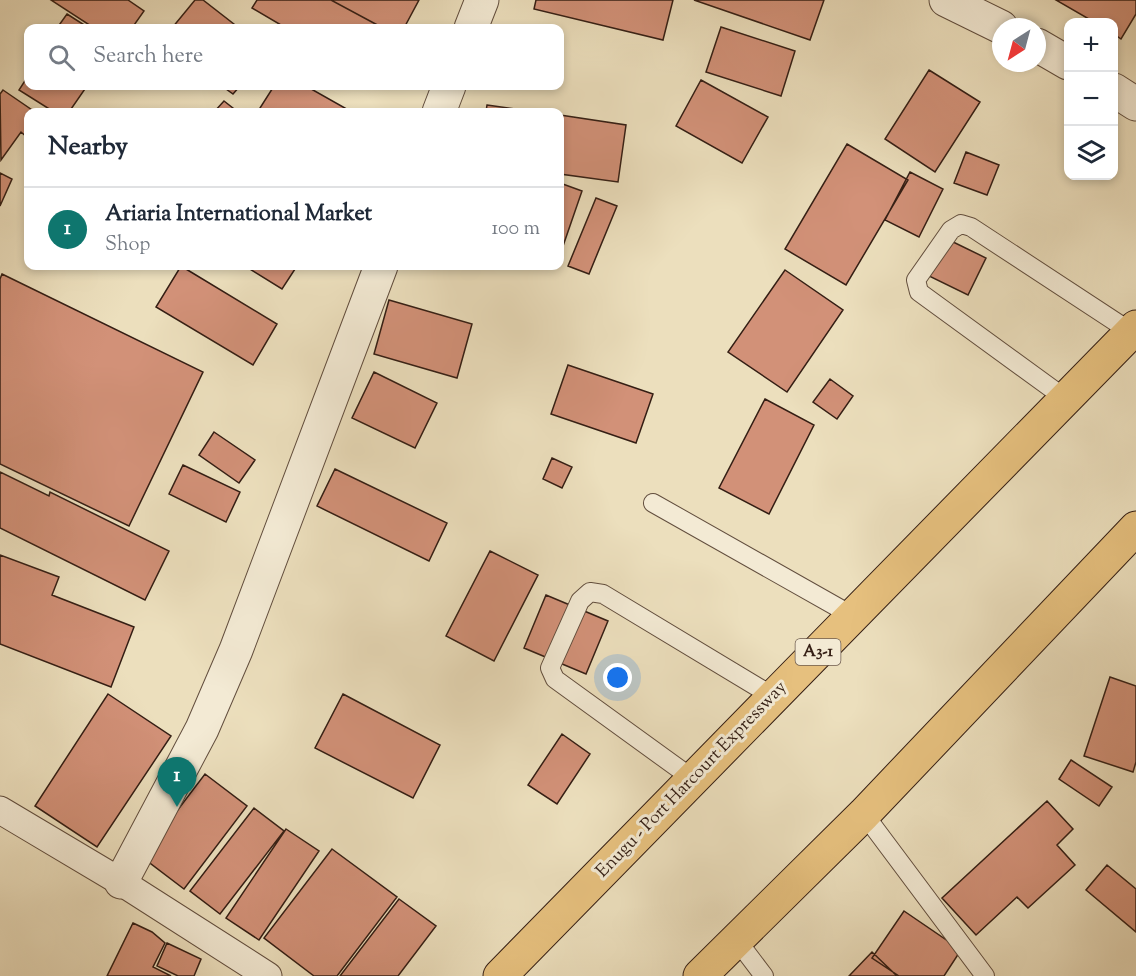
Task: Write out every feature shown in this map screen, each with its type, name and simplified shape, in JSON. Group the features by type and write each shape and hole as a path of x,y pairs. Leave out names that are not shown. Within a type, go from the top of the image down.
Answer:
{"highway":[{"name":"Enugu - Port Harcourt Expressway","path":"500,976 1133,330"},
{"path":"700,976 864,814 1133,537"}],"street":[{"path":"473,24 482,0"},
{"path":"945,0 992,23"},
{"path":"1046,50 1064,61"},
{"path":"441,108 447,90"},
{"path":"1118,93 1136,104"},
{"path":"121,882 202,729 236,650 379,270"},
{"path":"0,810 121,882 268,976"}],"lane":[{"path":"1066,399 919,292 916,280 951,230 961,224 971,227 1133,330"},
{"path":"653,503 853,616"},
{"path":"693,779 555,679 550,668 580,601 590,592 603,594 774,697"},
{"path":"864,814 985,976"},
{"path":"736,939 764,976"}],"building":[{"path":"51,0 128,0 144,11 135,24 88,24"},
{"path":"51,0 128,0 144,11 135,24 88,24"},
{"path":"195,0 203,0 234,24 175,24"},
{"path":"195,0 203,0 234,24 175,24"},
{"path":"257,0 331,0 376,24 279,24 252,8"},
{"path":"331,0 419,0 406,24 376,24"},
{"path":"536,0 673,0 663,40 534,9"},
{"path":"694,0 824,0 810,40"},
{"path":"694,0 824,0 810,40"},
{"path":"1056,0 1136,0 1136,14 1121,39 1118,37 1118,18 1087,18"},
{"path":"67,14 83,24 60,24"},
{"path":"67,14 83,24 60,24"},
{"path":"721,27 795,51 781,96 706,72"},
{"path":"929,70 980,102 935,172 885,139"},
{"path":"701,80 768,117 742,163 676,126"},
{"path":"701,80 768,117 742,163 676,126"},
{"path":"24,82 24,90 84,90 72,108 48,108 19,90"},
{"path":"24,82 24,90 84,90 72,108 48,108 19,90"},
{"path":"3,90 29,108 24,108 24,135 21,132 1,160 0,94"},
{"path":"3,90 29,108 24,108 24,135 21,132 1,160 0,94"},
{"path":"271,90 313,90 345,108 260,108"},
{"path":"271,90 313,90 345,108 260,108"},
{"path":"224,101 233,108 218,108"},
{"path":"224,101 233,108 218,108"},
{"path":"487,105 509,108 487,108"},
{"path":"564,116 626,125 618,182 564,175"},
{"path":"847,144 908,180 846,285 785,249"},
{"path":"966,152 999,165 987,195 954,183"},
{"path":"910,172 943,189 919,237 885,220"},
{"path":"0,173 12,179 0,206"},
{"path":"0,173 12,179 0,206"},
{"path":"564,184 582,191 564,243"},
{"path":"564,184 582,191 564,243"},
{"path":"596,198 617,206 589,274 568,266"},
{"path":"596,198 617,206 589,274 568,266"},
{"path":"947,239 986,258 968,295 929,276"},
{"path":"179,270 188,270 277,324 253,365 156,307"},
{"path":"179,270 188,270 277,324 253,365 156,307"},
{"path":"251,270 294,270 282,289"},
{"path":"251,270 294,270 282,289"},
{"path":"785,270 843,310 787,392 728,352"},
{"path":"2,274 203,372 129,526 0,464 0,279"},
{"path":"2,274 203,372 129,526 0,464 0,279"},
{"path":"389,300 472,324 457,378 374,354"},
{"path":"389,300 472,324 457,378 374,354"},
{"path":"568,365 653,394 636,443 551,414"},
{"path":"568,365 653,394 636,443 551,414"},
{"path":"374,372 437,403 415,448 352,418"},
{"path":"374,372 437,403 415,448 352,418"},
{"path":"830,379 853,396 837,419 813,402"},
{"path":"765,399 814,425 769,514 719,488"},
{"path":"214,432 255,460 239,483 199,455"},
{"path":"214,432 255,460 239,483 199,455"},
{"path":"552,458 572,467 562,488 543,479"},
{"path":"552,458 572,467 562,488 543,479"},
{"path":"183,465 240,492 226,522 169,494"},
{"path":"183,465 240,492 226,522 169,494"},
{"path":"335,469 447,523 429,561 317,506"},
{"path":"335,469 447,523 429,561 317,506"},
{"path":"0,472 49,496 50,492 169,551 145,600 0,528"},
{"path":"0,472 49,496 50,492 169,551 145,600 0,528"},
{"path":"490,551 538,575 494,661 446,636"},
{"path":"490,551 538,575 494,661 446,636"},
{"path":"0,555 59,577 52,595 134,627 111,687 0,644"},
{"path":"0,555 59,577 52,595 134,627 111,687 0,644"},
{"path":"546,595 608,621 586,674 524,648"},
{"path":"1110,677 1136,686 1136,762 1133,772 1084,756"},
{"path":"108,694 171,736 97,847 35,806"},
{"path":"108,694 171,736 97,847 35,806"},
{"path":"343,694 440,745 413,798 315,748"},
{"path":"343,694 440,745 413,798 315,748"},
{"path":"562,734 590,754 557,804 528,785"},
{"path":"1071,760 1112,787 1099,806 1059,779"},
{"path":"205,774 247,806 184,889 142,857"},
{"path":"205,774 247,806 184,889 142,857"},
{"path":"1047,801 1073,829 1057,845 1075,865 1028,908 1017,897 976,935 942,898"},
{"path":"254,808 284,831 220,914 190,891"},
{"path":"254,808 284,831 220,914 190,891"},
{"path":"286,829 319,851 259,940 226,918"},
{"path":"286,829 319,851 259,940 226,918"},
{"path":"332,849 397,897 337,976 314,976 264,938"},
{"path":"1107,865 1136,889 1136,932 1086,890"},
{"path":"399,899 436,926 398,976 340,976"},
{"path":"904,911 961,950 944,976 899,976 872,958"},
{"path":"133,923 152,932 165,943 153,967 171,976 107,976"},
{"path":"167,943 201,959 194,976 178,976 157,966"},
{"path":"167,943 201,959 194,976 178,976 157,966"},
{"path":"872,952 897,976 849,976"}],"place":[{"name":"Ariaria International Market","path":"177,807"}]}
